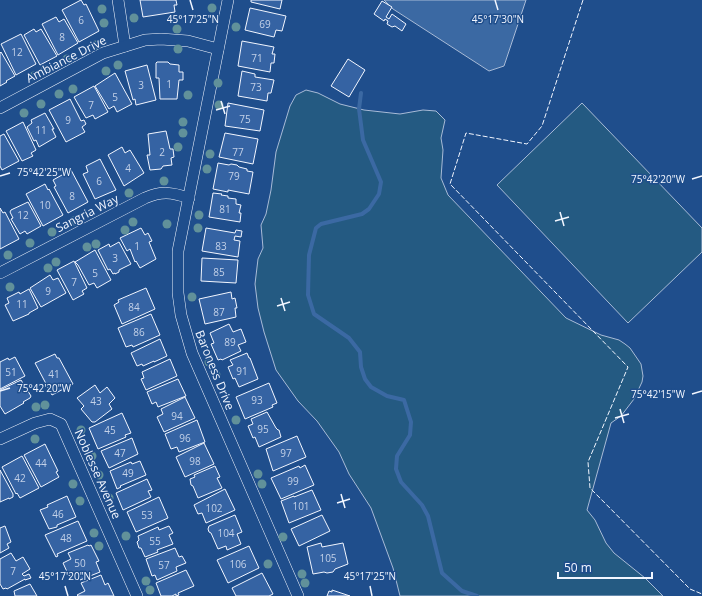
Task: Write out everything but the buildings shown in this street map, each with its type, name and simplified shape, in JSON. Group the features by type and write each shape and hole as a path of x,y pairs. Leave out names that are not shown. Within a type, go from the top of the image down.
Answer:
{"street":[{"path":"118,0 125,46"},
{"name":"Baroness Drive","path":"228,0 178,251 179,300 192,353 298,596"},
{"name":"Ambiance Drive","path":"0,108 103,53 145,40 161,39 188,41 218,49"},
{"name":"Sangria Way","path":"0,273 145,198 158,193 172,193 189,198"},
{"name":"Noblesse Avenue","path":"0,439 35,423 50,419 61,424 137,596"}],"shaded area":[{"path":"384,0 526,0 504,66 489,71 393,9"},
{"path":"306,90 318,93 340,104 364,110 400,114 423,110 436,111 445,120 441,138 443,150 441,178 448,195 566,318 601,335 619,340 630,348 641,364 643,376 642,382 634,399 621,416 611,423 587,510 595,520 606,543 614,553 645,578 663,596 400,596 393,568 371,508 349,474 339,452 317,421 298,401 276,370 258,308 255,284 258,259 263,248 261,225 266,214 271,190 276,152 290,106 296,95"},
{"path":"582,103 702,228 702,252 628,323 497,185"}],"waterway":[{"path":"361,93 359,109 363,140 381,182 379,194 369,209 362,214 321,224 316,228 309,255 308,295 314,314 349,338 360,352 361,367 365,379 371,387 387,396 404,400 411,422 410,435 397,456 396,469 401,482 422,505 428,516 442,573 462,591 477,596"}],"fence":[{"path":"583,0 542,126 527,144 466,133 450,184 628,367 588,462 590,488 690,589 702,594"}]}
